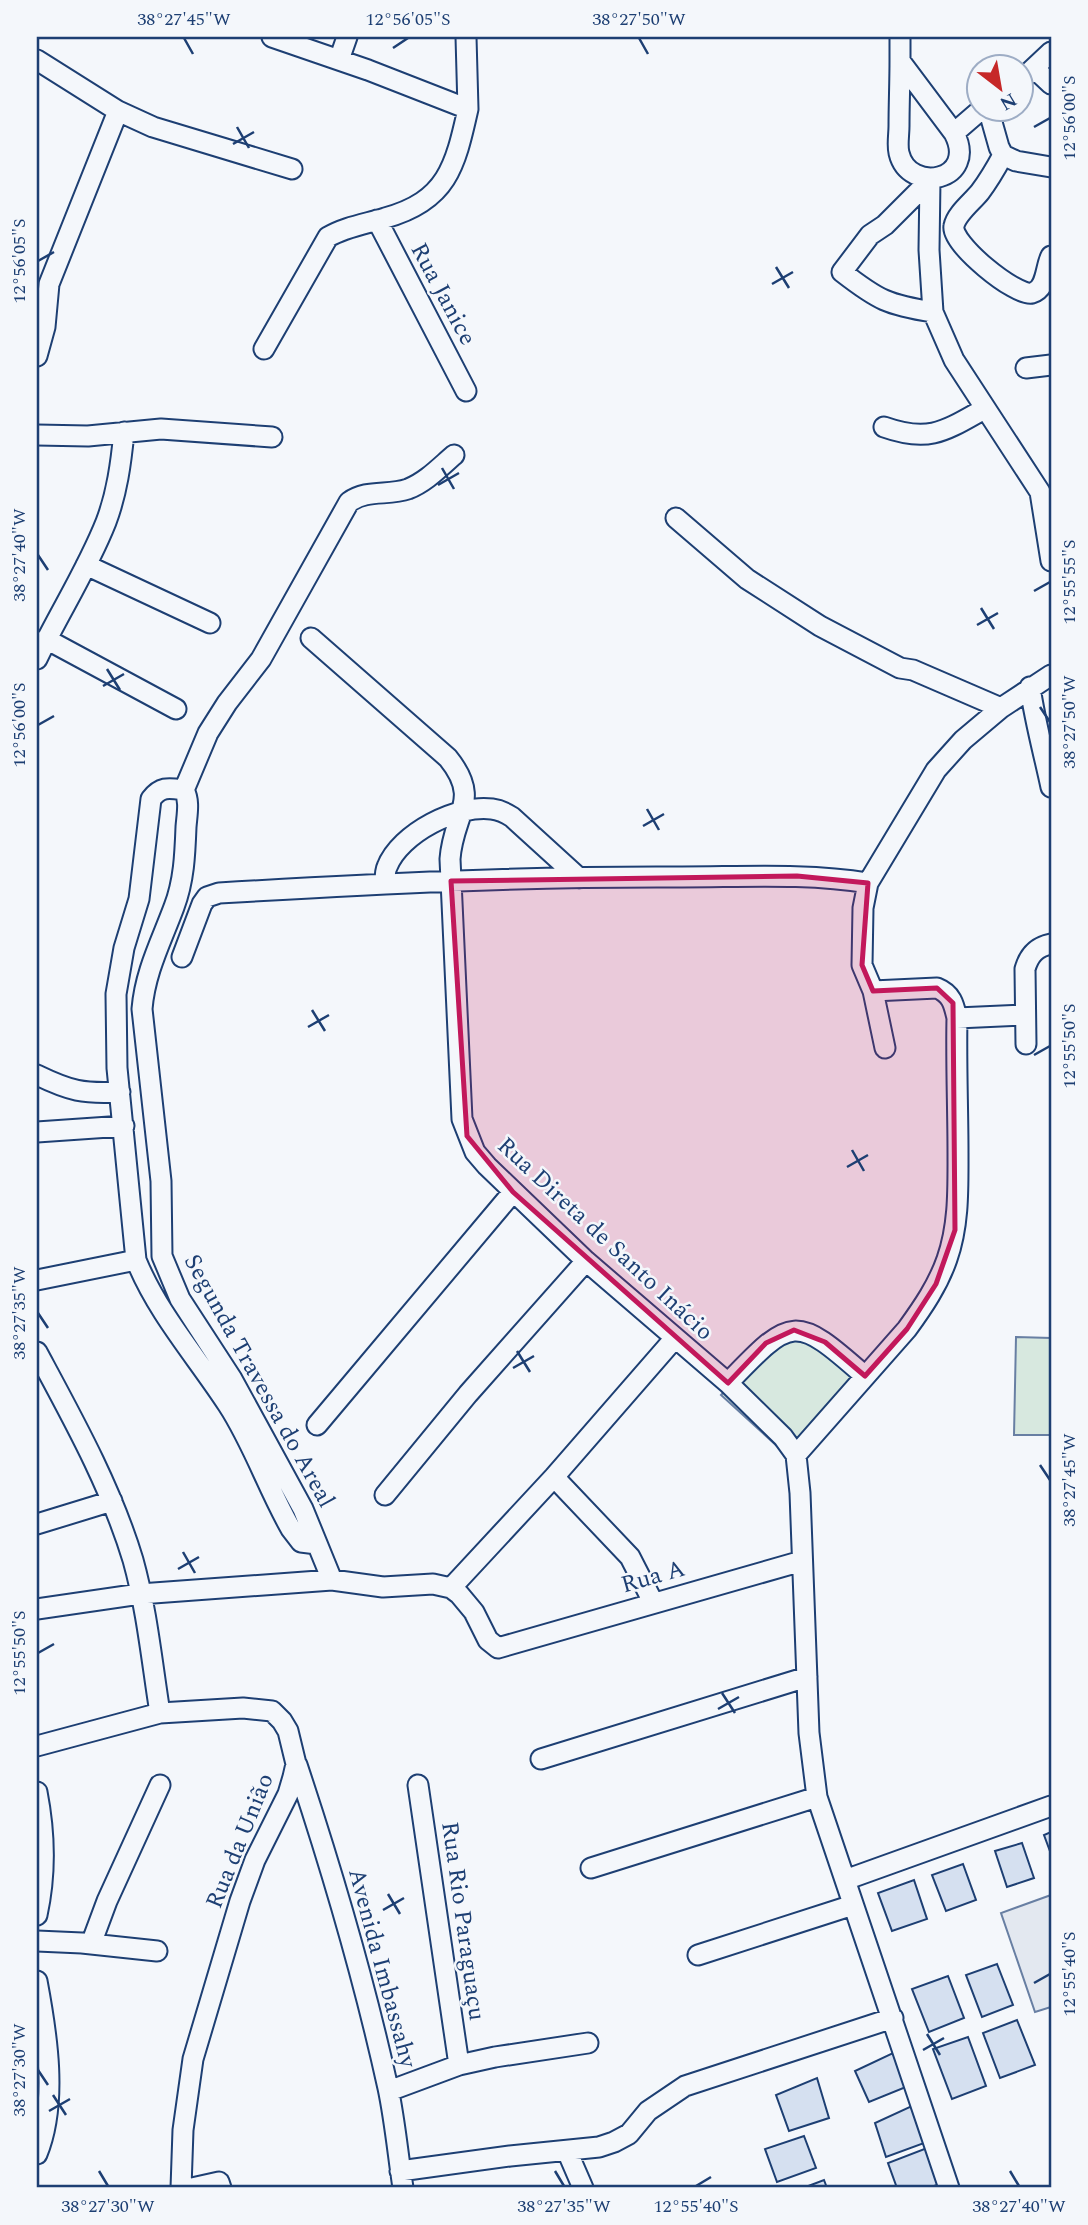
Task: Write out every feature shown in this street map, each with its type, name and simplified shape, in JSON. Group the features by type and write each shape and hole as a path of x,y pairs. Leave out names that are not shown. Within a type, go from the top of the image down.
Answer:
{"street":[{"path":"272,37 468,109"},
{"path":"339,60 346,37"},
{"path":"264,349 328,237 339,230 407,212 442,186 458,153 468,109 466,37"},
{"path":"900,37 899,153 910,170 930,180"},
{"path":"1036,67 1051,52"},
{"path":"37,60 118,111 152,127 292,169"},
{"path":"900,61 954,133 961,155 955,167 930,180 885,225 870,235 842,272 884,301 933,312"},
{"path":"37,356 45,327 49,284 118,111"},
{"path":"954,133 968,122"},
{"path":"991,122 1003,155 1016,161 1051,167"},
{"path":"1003,155 987,182 956,221 954,233 987,268 1024,293 1031,293 1042,286 1051,256"},
{"path":"930,180 929,250 933,312 954,360 1040,492 1051,561"},
{"name":"Rua Janice","path":"377,220 466,391"},
{"path":"1026,368 1051,365"},
{"path":"884,427 906,435 933,434 984,409"},
{"path":"37,435 88,436 161,429 272,437"},
{"path":"37,659 86,565 110,511 120,472 124,432"},
{"path":"317,1544 301,1542 295,1536 229,1407 160,1310 136,1261 120,1092 116,1029 117,978 139,899 151,799 161,789 184,790 213,725 261,659 349,502 360,494 407,489 423,481 454,455"},
{"path":"676,518 747,579 820,626 900,668 913,670 1001,709"},
{"path":"86,565 210,624"},
{"path":"311,638 448,758 465,784 463,811"},
{"path":"46,639 176,709"},
{"path":"885,1048 873,990 862,965 863,908 868,883 936,770 963,740 1030,687 1051,675"},
{"path":"1030,687 1036,730 1042,740 1051,788"},
{"name":"Segunda Travessa do Areal","path":"184,790 188,802 181,884 152,961 144,987 142,1009 161,1181 162,1256 180,1299 232,1379 303,1509 332,1580"},
{"path":"385,883 386,867 400,845 413,833 463,811 482,808 501,810 512,817 579,878"},
{"name":"Rua Direta de Santo Inácio","path":"463,811 452,843 451,881 462,1119 475,1152 586,1261 727,1382 783,1437 796,1455"},
{"path":"181,957 202,904 212,895 385,883 579,878 797,876 868,883"},
{"path":"1026,1044 1025,969 1033,952 1051,944"},
{"path":"873,990 937,989 949,995 957,1018 958,1194 955,1230 936,1284 923,1308 796,1455 800,1493 809,1733 817,1797 949,2188"},
{"path":"957,1018 1024,1015"},
{"path":"37,1075 83,1093 120,1092"},
{"path":"37,1132 124,1126"},
{"path":"317,1426 513,1192"},
{"path":"37,1280 136,1261"},
{"path":"386,1495 468,1394 586,1261"},
{"path":"727,1382 766,1343 780,1334 794,1330 809,1332 825,1342 865,1376"},
{"path":"37,1609 140,1594 332,1580 383,1587 433,1584 451,1588 554,1477 675,1338"},
{"path":"37,1352 112,1501 133,1562 160,1713"},
{"path":"554,1477 630,1557 653,1602"},
{"path":"37,1524 112,1501"},
{"name":"Rua A","path":"451,1588 474,1612 492,1646 498,1648 802,1561"},
{"path":"541,1759 807,1677"},
{"name":"Rua da União","path":"37,1746 160,1713 243,1708 272,1711 288,1731 296,1764 288,1794 255,1860 240,1901 193,2059 181,2188"},
{"name":"Avenida Imbassahy","path":"296,1764 334,1881 389,2091 402,2180"},
{"path":"91,1944 107,1901 160,1785"},
{"name":"Rua Rio Paraguaçu","path":"418,1785 459,2065"},
{"path":"37,1792 44,1840 37,1915"},
{"path":"591,1868 817,1797"},
{"path":"845,1880 1051,1807"},
{"path":"698,1955 853,1905"},
{"path":"37,1941 157,1951"},
{"path":"37,1981 47,2045 37,2154"},
{"path":"402,2180 509,2155 599,2147 629,2134 648,2111 663,2099 702,2080 893,2018"},
{"path":"389,2091 459,2065 587,2043"},
{"path":"567,2151 583,2188"},
{"path":"192,2188 219,2182 221,2188"}],"highlighted area":[{"path":"797,876 868,883 862,965 873,991 937,988 953,1003 955,1230 936,1284 907,1329 865,1376 825,1342 794,1330 766,1343 728,1383 513,1192 467,1136 451,881"}],"shaded area":[{"path":"795,1335 816,1338 863,1381 789,1457 721,1395 767,1348"},
{"path":"1016,1337 1051,1338 1051,1435 1014,1435"},
{"path":"1051,1895 1051,2007 1035,2012 1001,1913"}],"building":[{"path":"1051,1832 1051,1854 1044,1835"},
{"path":"1022,1843 1034,1878 1007,1887 995,1851"},
{"path":"963,1864 976,1900 946,1911 932,1875"},
{"path":"914,1880 927,1919 892,1931 878,1893"},
{"path":"997,1964 1013,2005 982,2017 966,1975"},
{"path":"948,1976 964,2018 929,2032 912,1989"},
{"path":"1017,2020 1035,2065 1000,2078 983,2033"},
{"path":"968,2037 986,2086 952,2099 933,2049"},
{"path":"893,2053 906,2087 869,2102 855,2071"},
{"path":"817,2078 829,2118 789,2131 776,2095"},
{"path":"914,2105 927,2142 886,2157 875,2123"},
{"path":"804,2136 816,2168 777,2182 765,2149"},
{"path":"927,2148 940,2184 928,2188 897,2188 888,2163"},
{"path":"824,2180 827,2188 803,2188"}]}
